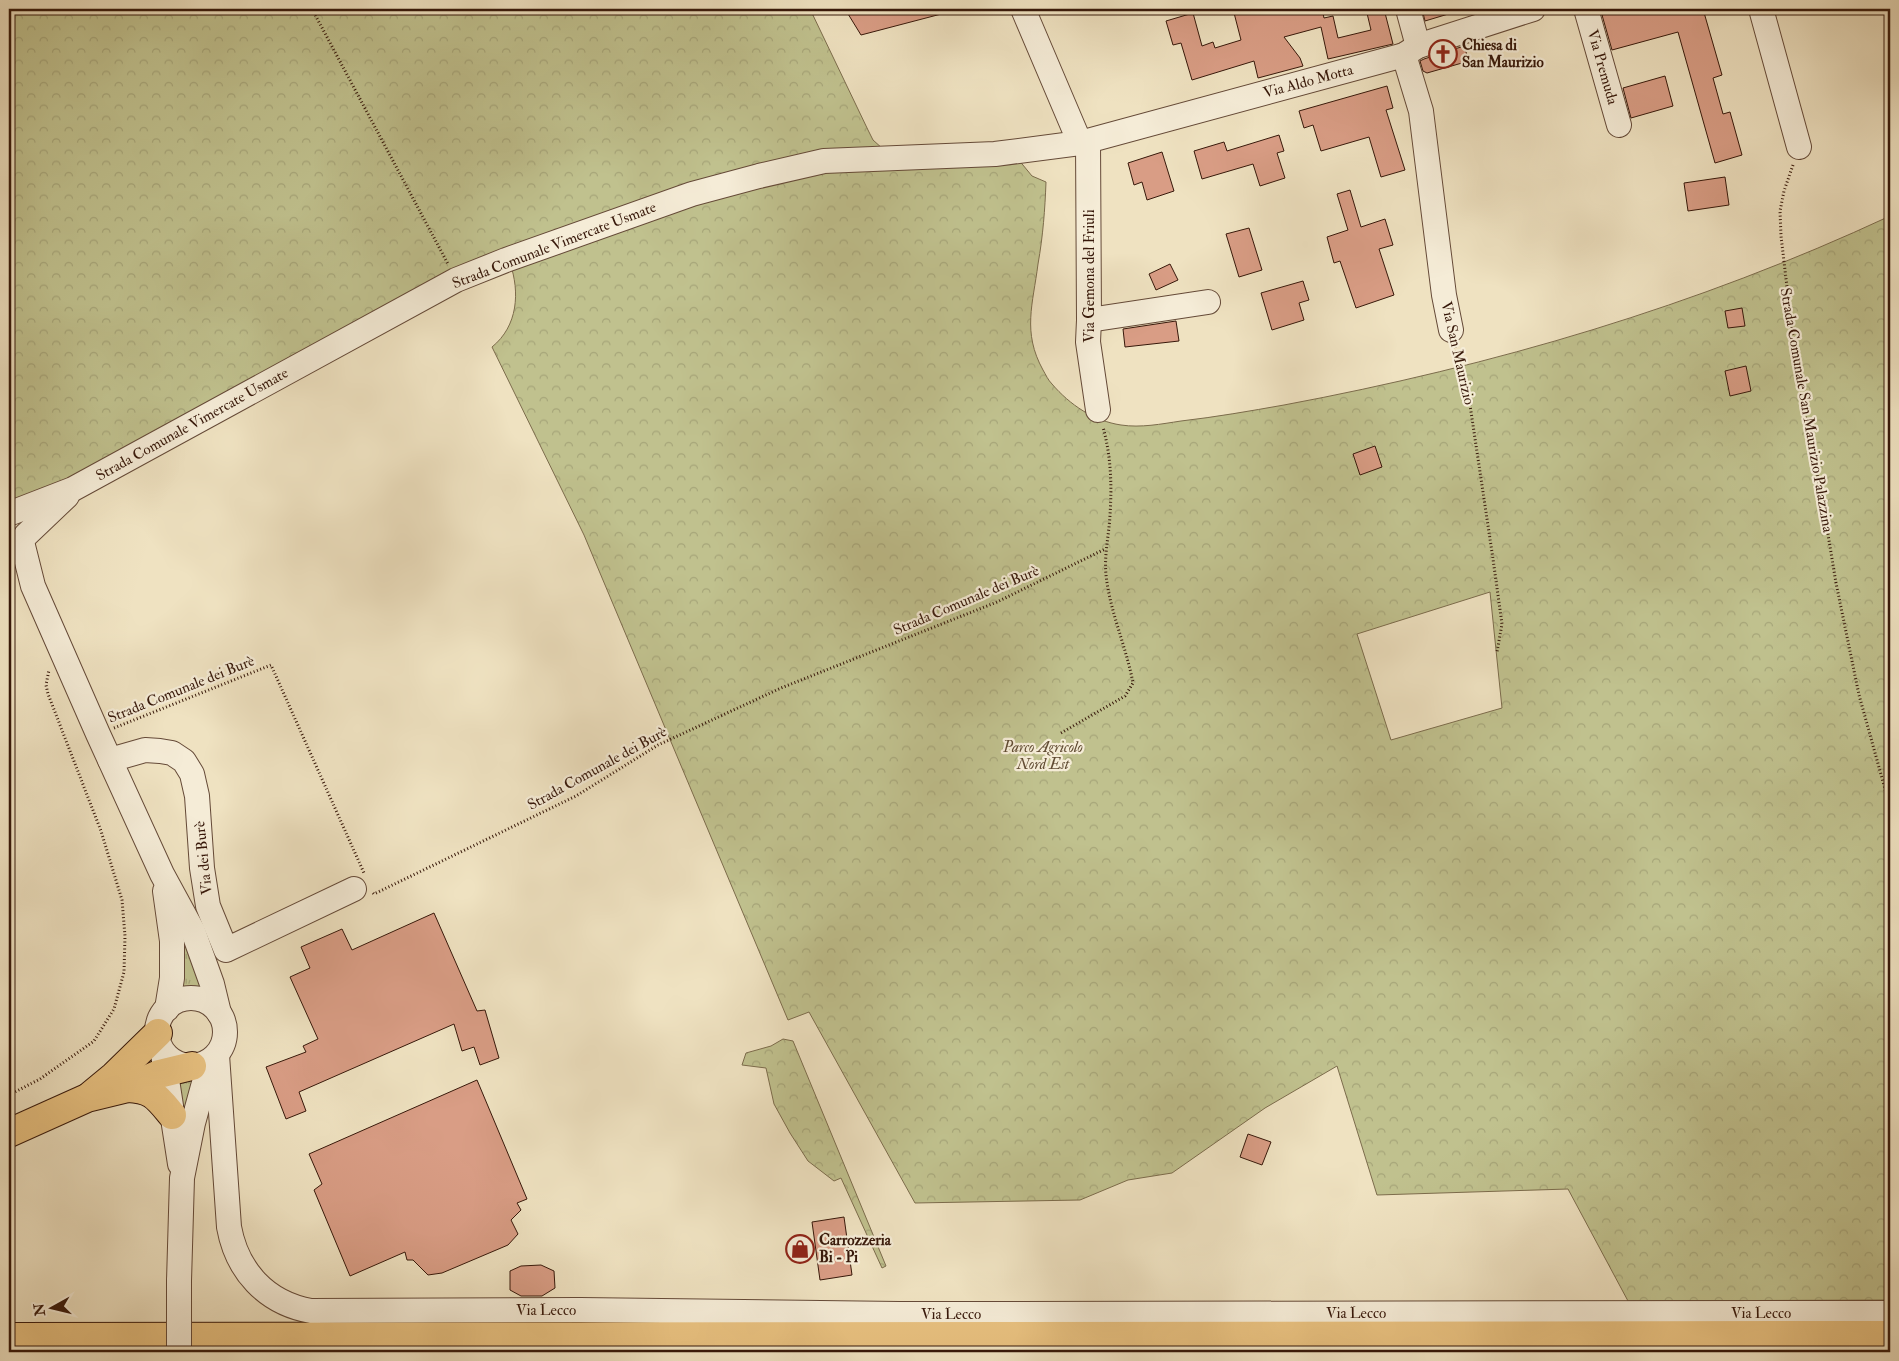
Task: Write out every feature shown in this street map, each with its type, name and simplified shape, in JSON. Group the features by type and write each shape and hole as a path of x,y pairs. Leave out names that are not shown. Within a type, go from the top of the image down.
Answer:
{"highway":[{"path":"163,1041 206,1061"},
{"path":"9,1133 87,1098 128,1088 146,1079 163,1041"},
{"path":"87,1098 163,1041"},
{"path":"128,1088 143,1088 156,1096 172,1115"},
{"path":"9,1327 84,1328 101,1337"},
{"path":"9,1337 1890,1335"}],"street":[{"path":"1022,9 1084,142"},
{"name":"Via San Maurizio","path":"1408,9 1411,50 1421,111 1444,295 1451,330"},
{"name":"Via Aldo Motta","path":"1084,142 1411,50 1533,9"},
{"name":"Via Premuda","path":"1586,9 1619,125"},
{"path":"1761,9 1799,148"},
{"name":"Strada Comunale Vimercate Usmate","path":"10,513 73,489 456,280 514,257 692,194 824,161 995,154 1084,142"},
{"name":"Via Gemona del Friuli","path":"1084,142 1090,320 1088,342 1098,410"},
{"path":"1090,320 1208,302"},
{"name":"Strada Comunale Vimercate Usmate","path":"17,549 73,489"},
{"path":"10,513 24,524 17,549 162,874 193,931 223,1021 224,1039 206,1061 182,1178 179,1352"},
{"name":"Via dei Burè","path":"110,760 145,750 172,753 184,761 192,774 197,796 202,868 208,906 226,950 363,883"},
{"path":"162,874 172,941 172,978 163,1041 182,1178"},
{"path":"163,1041 173,1004 189,999 206,1002 219,1013"},
{"name":"Via Lecco","path":"206,1061 229,1227 236,1253 252,1276 274,1298 286,1304 311,1311 580,1310 899,1314 1890,1313"}],"path":[{"path":"312,9 456,280"},
{"name":"Strada Comunale San Maurizio Palazzina","path":"1799,148 1784,191 1780,211 1791,321 1805,414 1859,695 1890,814"},
{"name":"Via San Maurizio","path":"1451,330 1459,368 1470,405 1493,559 1502,624 1497,652"},
{"path":"1061,733 1125,696 1133,683 1128,657 1111,606 1106,575 1105,549 1110,515 1111,472 1108,446 1098,410"},
{"name":"Strada Comunale dei Burè","path":"98,734 271,665 363,883 374,894 576,796 658,745 781,688 997,602 1105,549"},
{"path":"9,1095 40,1079 94,1041 114,1009 124,972 125,936 122,900 101,831 46,685 51,666 64,658"}],"green space":[{"name":"Parco Agricolo Nord Est","path":"9,9 810,9 873,140 883,149 1018,159 1032,176 1046,182 1042,233 1031,318 1033,343 1037,356 1049,381 1067,399 1092,416 1121,425 1158,424 1284,405 1440,372 1517,352 1669,305 1743,278 1890,216 1890,1300 1628,1301 1568,1189 1377,1195 1337,1066 1265,1108 1172,1173 1128,1180 1080,1200 915,1203 809,1012 788,1020 584,535 492,347 501,339 512,319 516,297 510,263 51,493 9,503","holes":["1490,592 1502,708 1391,740 1357,634"]},
{"path":"182,932 202,991 180,990"},
{"path":"783,1039 793,1041 886,1266 882,1268 841,1178 834,1181 808,1161 790,1133 774,1104 766,1068 742,1065 746,1053 771,1046"},
{"path":"198,1077 182,1143 175,1083"}],"building":[{"path":"845,9 944,9 945,13 861,35"},
{"path":"1233,9 1322,9 1324,18 1333,16 1338,38 1371,30 1366,9 1384,9 1393,44 1328,59 1321,27 1284,37 1300,58 1303,66 1258,78 1254,61 1192,80 1181,43 1173,45 1166,21 1193,13 1202,46 1213,42 1215,48 1241,40"},
{"path":"1422,9 1455,9 1455,12 1425,21"},
{"path":"1623,9 1703,9 1722,75 1713,78 1723,114 1730,112 1742,155 1715,163 1678,32 1612,50 1602,15"},
{"name":"Chiesa di San Maurizio","path":"1464,46 1469,61 1427,73 1423,71 1420,61"},
{"path":"1665,76 1673,106 1631,118 1623,88"},
{"path":"1387,86 1393,108 1386,110 1405,170 1381,177 1369,137 1321,151 1313,125 1304,128 1299,111"},
{"path":"1279,135 1284,151 1277,153 1285,178 1260,186 1253,164 1202,179 1194,151 1224,142 1227,151"},
{"path":"1162,152 1174,191 1147,200 1142,182 1134,185 1128,163"},
{"path":"1725,177 1729,205 1688,211 1684,183"},
{"path":"1350,190 1361,227 1385,219 1393,245 1379,249 1394,295 1356,308 1340,261 1334,263 1327,237 1348,230 1337,194"},
{"path":"1249,228 1262,270 1239,277 1226,234"},
{"path":"1170,264 1178,280 1156,290 1149,274"},
{"path":"1303,281 1309,300 1299,303 1304,320 1272,330 1261,293"},
{"path":"1742,308 1745,326 1728,328 1725,311"},
{"path":"1176,321 1179,341 1125,347 1123,329"},
{"path":"1746,366 1751,391 1730,396 1725,371"},
{"path":"1375,446 1382,467 1360,475 1353,454"},
{"path":"434,913 477,1011 485,1010 499,1058 480,1065 474,1047 462,1051 454,1024 299,1092 306,1111 286,1119 266,1067 306,1052 303,1046 318,1039 290,977 310,968 301,947 342,929 352,950"},
{"path":"477,1080 527,1199 517,1203 521,1210 511,1220 518,1234 508,1245 442,1273 428,1275 413,1260 407,1260 405,1252 350,1276 314,1190 322,1184 309,1154"},
{"path":"1248,1134 1271,1142 1262,1165 1240,1157"},
{"path":"844,1217 852,1275 820,1280 812,1222"},
{"path":"541,1265 554,1271 555,1288 542,1296 521,1296 510,1290 510,1271 521,1266"}],"place":[{"name":"Chiesa di San Maurizio","path":"1443,54"},
{"name":"Carrozzeria Bi - Pi","path":"800,1249"}]}
